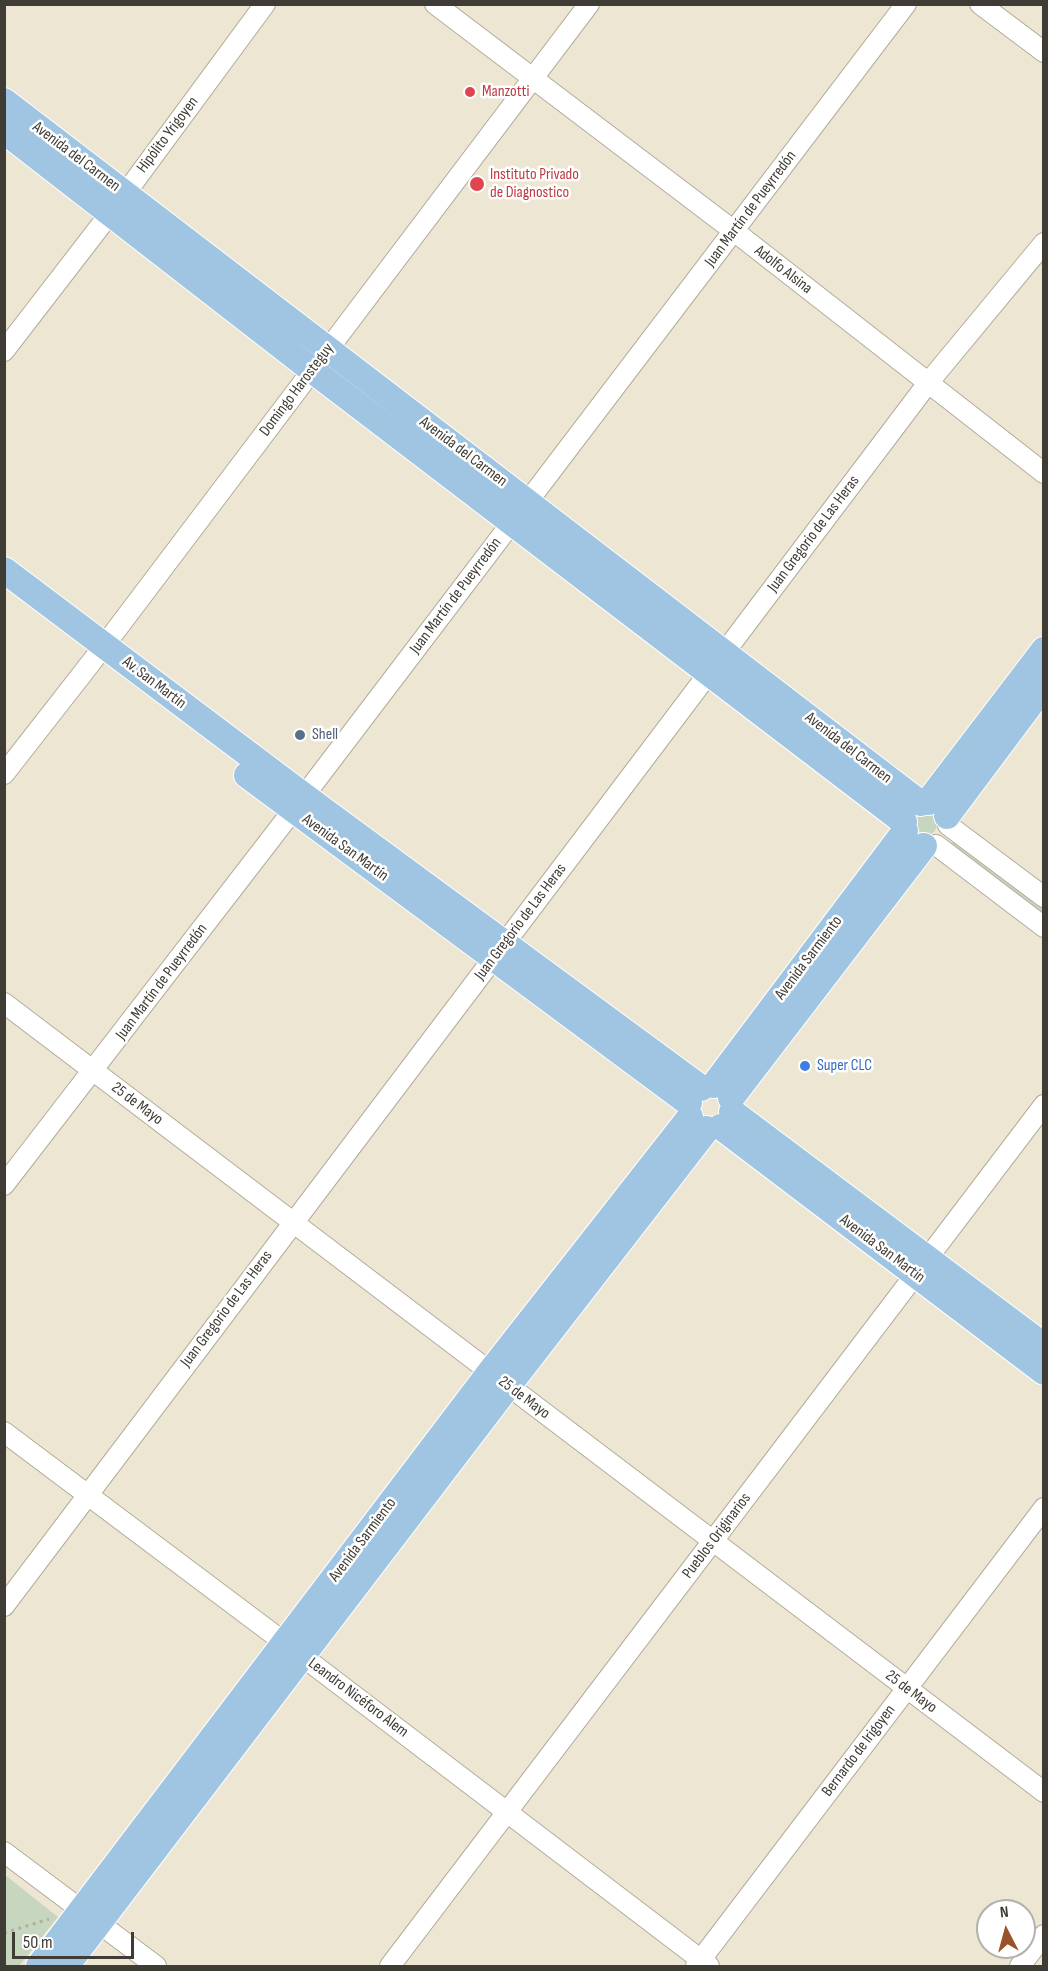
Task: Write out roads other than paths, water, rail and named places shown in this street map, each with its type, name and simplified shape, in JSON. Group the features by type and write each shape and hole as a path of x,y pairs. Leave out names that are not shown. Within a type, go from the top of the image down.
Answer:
{"main road":[{"name":"Avenida del Carmen","path":"4,101 117,203 312,370 709,672 926,824"},
{"name":"Avenida del Carmen","path":"4,131 117,203 328,350 529,501 724,652 926,824"},
{"path":"4,570 99,651"},
{"name":"Avenida San Martín","path":"4,588 99,651 298,803 500,949 922,1266 1044,1346"},
{"name":"Avenida Sarmiento","path":"39,1966 294,1649 499,1379 711,1107 926,824 1044,650"},
{"name":"Avenida Sarmiento","path":"926,824 1044,686"},
{"name":"Avenida San Martín","path":"922,1266 1044,1372"},
{"name":"Avenida Sarmiento","path":"66,1966 80,1917"}],"street":[{"name":"Hipólito Yrigoyen","path":"4,351 265,4"},
{"name":"Adolfo Alsina","path":"435,4 734,231 1044,473"},
{"name":"Domingo Harosteguy","path":"4,774 589,4"},
{"name":"Juan Martín de Pueyrredón","path":"4,1185 94,1071 906,4"},
{"path":"980,4 1044,52"},
{"name":"Juan Gregorio de Las Heras","path":"4,1606 928,383 1044,243"},
{"name":"Avenida del Carmen","path":"926,824 1044,897"},
{"name":"Avenida del Carmen","path":"926,824 1044,927"},
{"name":"25 de Mayo","path":"4,1003 1044,1792"},
{"name":"Pueblos Originarios","path":"390,1966 1044,1106"},
{"name":"Leandro Nicéforo Alem","path":"4,1432 294,1649 702,1964"},
{"name":"Bernardo de Irigoyen","path":"702,1964 906,1688 1044,1508"},
{"path":"4,1852 80,1917 156,1966"},
{"path":"1020,1966 1044,1935"}],"place":[{"name":"Manzotti","path":"470,92"},
{"name":"Instituto Privado de Diagnostico","path":"477,184"},
{"name":"Shell","path":"300,735"},
{"name":"Super CLC","path":"805,1066"}]}
